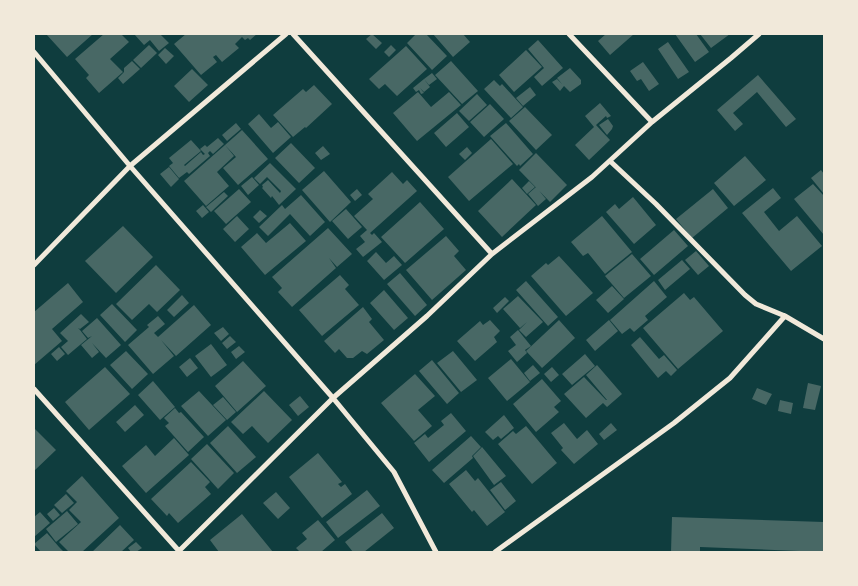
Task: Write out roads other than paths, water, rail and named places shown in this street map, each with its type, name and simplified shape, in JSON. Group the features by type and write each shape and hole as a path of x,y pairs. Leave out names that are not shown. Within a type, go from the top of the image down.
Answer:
{"street":[{"path":"34,265 130,166 286,34"},
{"path":"293,34 492,254"},
{"path":"569,34 652,122"},
{"path":"34,389 179,552 333,398 427,316 492,254 592,177 652,122 759,34"},
{"path":"34,52 130,166 333,398 394,472 436,552"},
{"path":"610,161 656,204 745,295 756,304 785,316 824,340"},
{"path":"495,552 674,424 730,378 785,316"}]}
